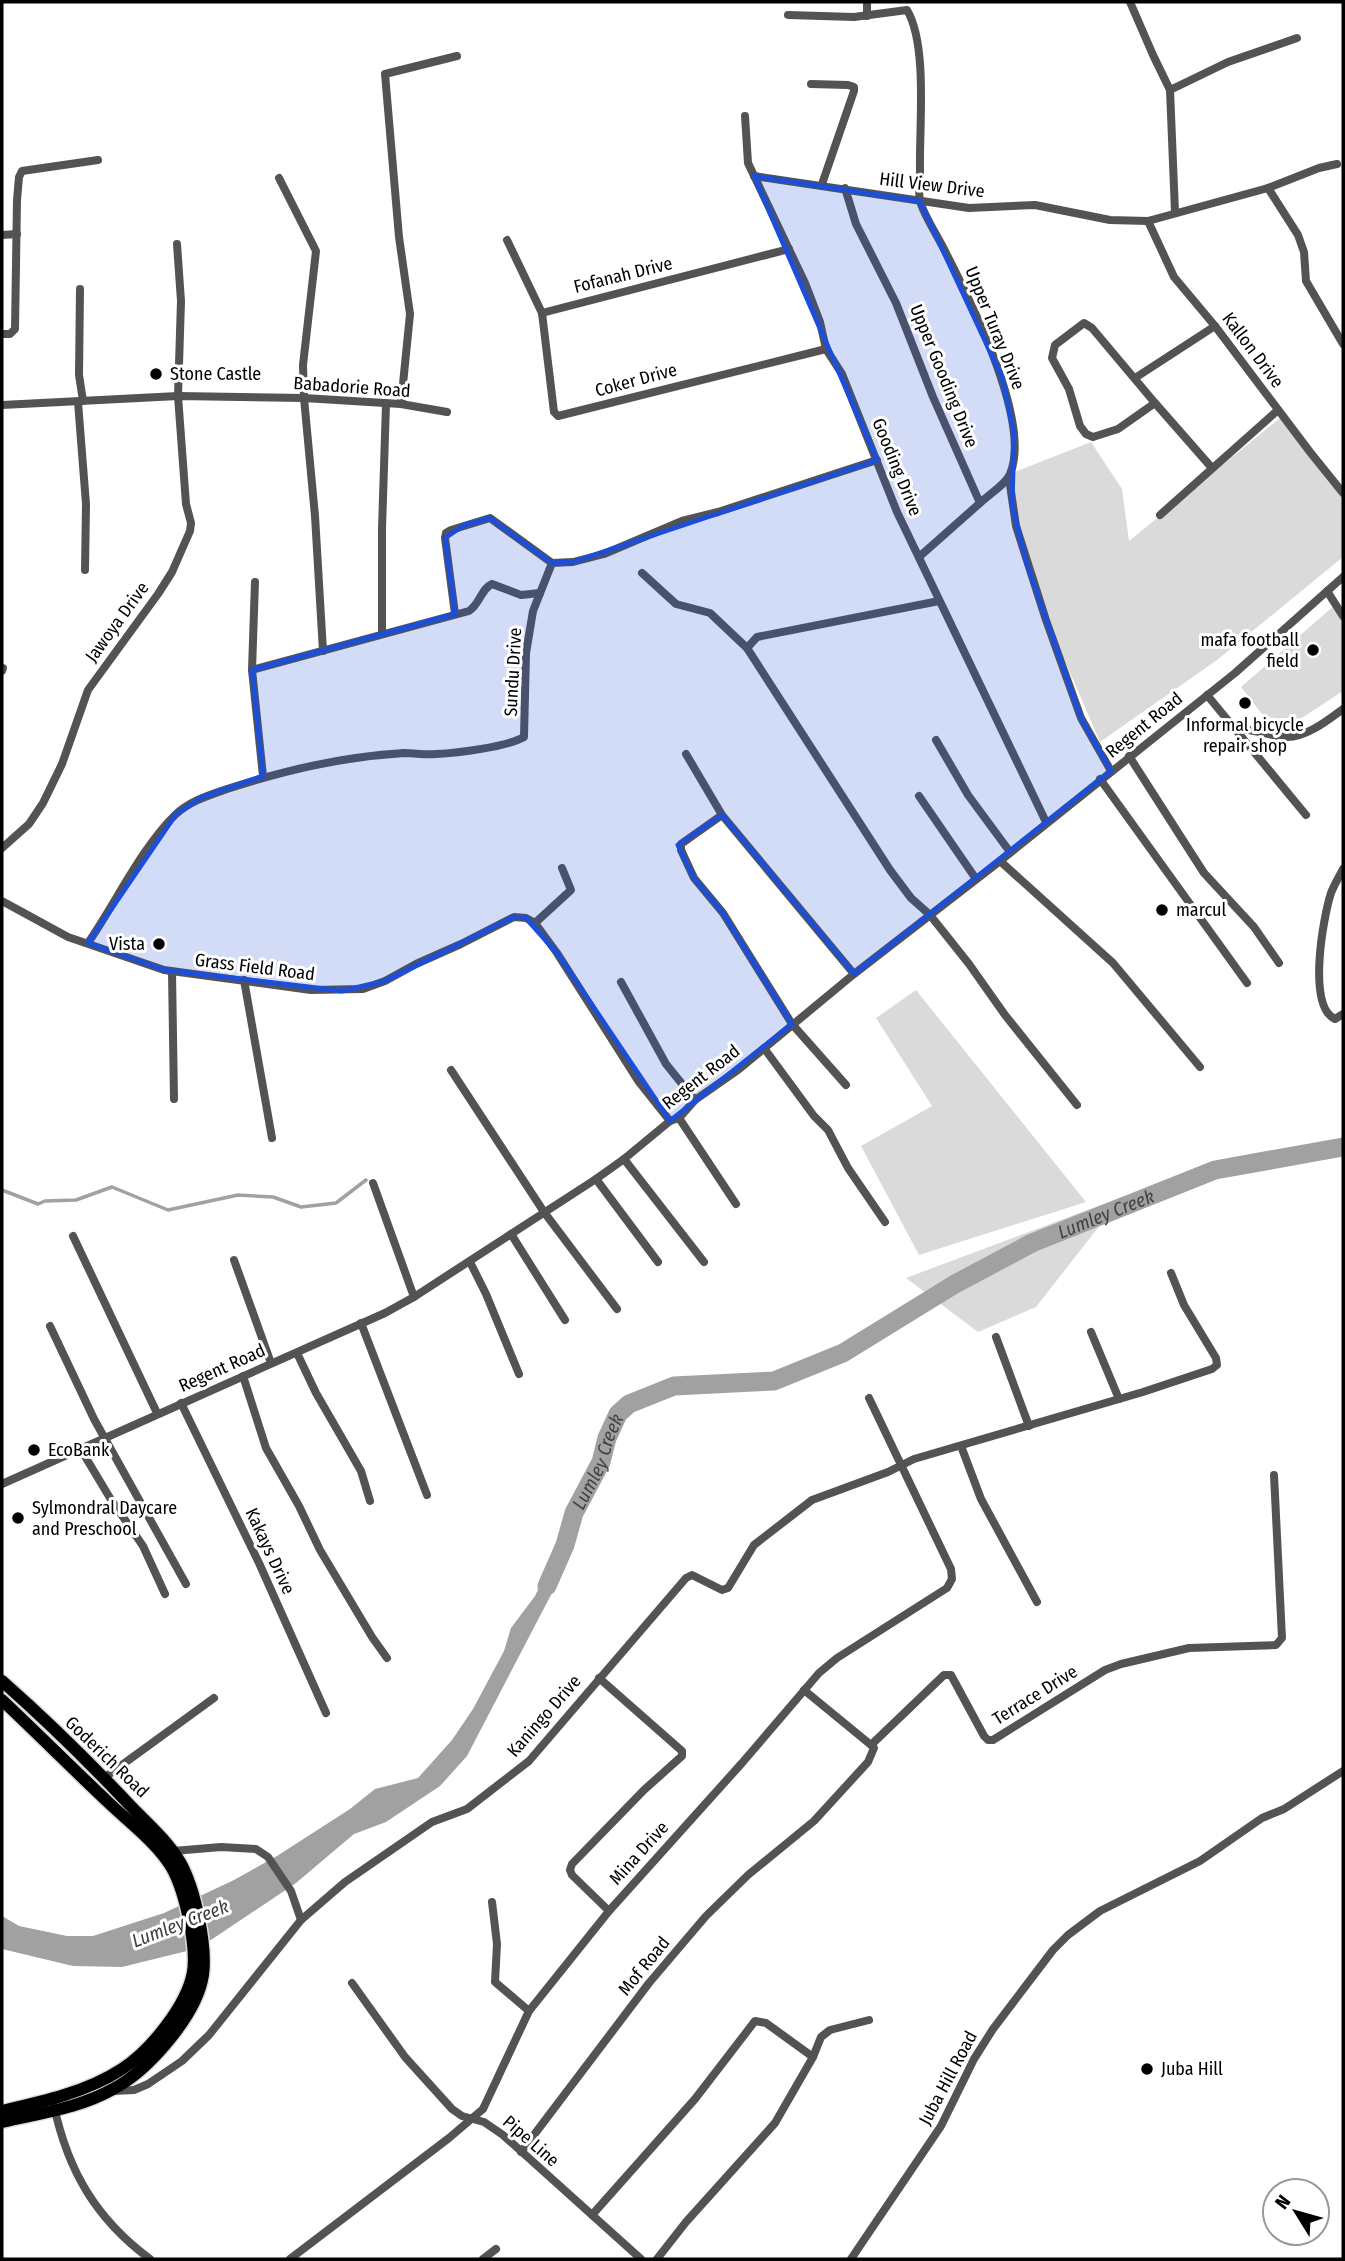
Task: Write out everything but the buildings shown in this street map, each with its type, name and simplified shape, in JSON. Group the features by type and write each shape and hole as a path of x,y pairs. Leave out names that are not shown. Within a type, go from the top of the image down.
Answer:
{"main road":[{"name":"Goderich Road","path":"2,1681 155,1828 173,1851 176,1865"},
{"name":"Goderich Road","path":"2,1700 176,1865"},
{"path":"2,2112 110,2091 129,2081 148,2065 166,2044 193,2001 198,1974 198,1914 192,1890 176,1865"},
{"path":"2,2122 54,2104 122,2069 140,2056 157,2037 198,1974"},
{"path":"104,2078 110,2091"}],"street":[{"path":"867,2 867,16"},
{"path":"1130,2 1170,90 1175,212"},
{"path":"788,15 867,16 907,10 918,44 920,201"},
{"path":"1170,90 1227,62 1297,38"},
{"path":"401,404 410,314 397,224 384,74 457,56"},
{"path":"811,84 854,87 822,184"},
{"name":"Gooding Drive","path":"745,116 748,163 820,322 826,349 842,374 897,512 1046,822"},
{"path":"2,334 10,334 15,329 19,177 22,171 98,160"},
{"name":"Hill View Drive","path":"754,176 969,208 1035,205 1110,220 1148,221 1268,188 1337,164"},
{"path":"279,178 316,251 303,365 316,516 323,651"},
{"name":"Upper Gooding Drive","path":"845,188 856,224 896,303 933,397 980,503"},
{"path":"1268,188 1298,234 1304,252 1306,281 1343,344"},
{"name":"Upper Turay Drive","path":"920,201 960,279 1002,377 1014,432 1013,464 1009,478 1016,526 1081,718 1111,771"},
{"name":"Kallon Drive","path":"1148,221 1174,277 1343,493"},
{"path":"2,234 17,234"},
{"path":"506,240 542,313"},
{"name":"Jawoya Drive","path":"2,848 24,829 43,803 62,764 88,690 158,594 182,551 191,523 186,504 178,396 181,301 177,244"},
{"name":"Fofanah Drive","path":"542,313 789,249"},
{"path":"80,289 79,375 87,531 85,570"},
{"name":"Coker Drive","path":"542,313 554,412 558,416 826,349"},
{"path":"1155,403 1118,429 1104,435 1088,435 1080,426 1069,389 1052,358 1052,351 1060,341 1084,323 1092,328 1212,468"},
{"path":"1135,378 1215,326"},
{"name":"Babadorie Road","path":"2,405 178,396 304,398 401,404 447,412"},
{"path":"382,634 386,404"},
{"path":"1160,515 1278,410"},
{"path":"455,614 445,538 446,533 451,530 490,518 552,564 573,562 604,554 682,521 718,512 877,460"},
{"path":"919,558 1009,478"},
{"name":"Sundu Drive","path":"88,943 154,841 176,814 202,797 263,776 366,756 436,754 494,746 524,737 526,653 533,611 552,564"},
{"path":"642,573 676,604 710,613 747,648 890,870 919,906 930,915 1076,1105"},
{"name":"Regent Road","path":"2,1484 297,1353 414,1297 596,1179 674,1120 695,1100 738,1070 854,974 1235,673 1343,577"},
{"path":"255,582 252,670 263,776"},
{"path":"252,670 473,609 485,589 492,584 521,595 540,593"},
{"path":"1327,591 1343,616"},
{"path":"747,648 757,637 940,601"},
{"path":"1207,695 1306,815"},
{"path":"1236,729 1288,737 1301,734 1343,709"},
{"path":"936,740 968,795 1010,852"},
{"path":"685,754 722,815 854,974"},
{"path":"1129,757 1204,873 1254,927 1279,963"},
{"path":"1100,779 1247,983"},
{"path":"919,796 976,878"},
{"path":"722,815 681,844 681,850 694,878 723,913 792,1024 846,1085"},
{"path":"999,861 1113,963 1199,1067"},
{"path":"562,867 571,890 536,923 639,1082 674,1120 736,1204"},
{"path":"1343,869 1331,892 1324,924 1320,978 1321,1000 1329,1016 1335,1018 1343,1014"},
{"name":"Grass Field Road","path":"2,901 68,937 172,972 311,990 363,989 385,981 514,917 526,918 536,923"},
{"path":"172,972 173,1099"},
{"path":"244,980 272,1138"},
{"path":"621,982 666,1064 695,1100"},
{"path":"764,1048 814,1116 828,1130 848,1168 885,1222"},
{"path":"451,1070 544,1212 617,1309"},
{"path":"624,1159 704,1262"},
{"path":"596,1179 658,1262"},
{"path":"373,1183 414,1297"},
{"path":"511,1234 565,1321"},
{"path":"74,1236 158,1413"},
{"path":"234,1260 271,1363"},
{"path":"470,1262 519,1374"},
{"path":"869,1398 900,1466 1212,1369 1217,1365 1216,1358 1184,1305 1171,1273"},
{"path":"361,1323 427,1495"},
{"path":"50,1326 104,1437 186,1584"},
{"path":"1091,1332 1119,1399"},
{"path":"996,1337 1029,1426"},
{"path":"297,1353 321,1402 361,1471 370,1501"},
{"path":"243,1376 267,1448 320,1550 387,1658"},
{"name":"Kakays Drive","path":"181,1403 243,1529 326,1713"},
{"path":"961,1447 981,1499 1037,1602"},
{"path":"80,1448 143,1546 165,1594"},
{"name":"Kaningo Drive","path":"110,2091 134,2090 148,2084 182,2061 209,2035 301,1920 345,1882 426,1826 467,1809 529,1761 686,1578 692,1575 722,1590 729,1588 754,1545 813,1500 900,1466"},
{"name":"Mina Drive","path":"290,2259 483,2109 529,2011 609,1911 804,1690 837,1658 947,1588 952,1579 951,1569 942,1546 900,1466"},
{"name":"Terrace Drive","path":"871,1745 944,1675 951,1675 955,1679 984,1736 993,1740 1105,1670 1121,1664 1189,1648 1280,1643 1282,1638 1274,1475"},
{"path":"599,1678 682,1751 682,1756 643,1790 572,1864 572,1875 609,1911"},
{"path":"804,1690 871,1745"},
{"path":"104,1778 214,1698"},
{"name":"Mof Road","path":"521,2152 649,1983 706,1916 748,1875 814,1821 868,1762 874,1752 871,1745"},
{"name":"Juba Hill Road","path":"851,2259 941,2126 974,2059 993,2029 1053,1950 1079,1924 1200,1861 1262,1818 1284,1809 1343,1771"},
{"path":"173,1851 221,1847 256,1849 268,1857 291,1891 301,1920"},
{"path":"492,1902 497,1944 495,1982 529,2011"},
{"name":"Pipe Line","path":"352,1983 405,2057 452,2109 462,2116 484,2122 494,2128 641,2259"},
{"path":"657,2259 686,2222 775,2123 813,2057 821,2036 869,2020"},
{"path":"592,2215 695,2099 755,2021 766,2023 813,2057"},
{"path":"54,2104 68,2157 92,2200 109,2224 150,2259"},
{"path":"483,2259 496,2249"}],"highlighted area":[{"path":"754,176 920,201 1002,377 1014,432 1012,504 1027,564 1081,718 1111,771 854,974 722,815 678,845 694,878 723,913 792,1024 670,1121 557,953 526,918 514,917 385,981 342,991 164,970 88,943 176,814 202,797 263,776 252,670 455,614 445,538 464,525 490,518 552,563 573,562 877,460"}],"shaded area":[{"path":"1280,418 1343,497 1343,557 1217,660 1100,742 1062,654 1020,530 1012,473 1091,442 1122,489 1129,541"},
{"name":"mafa football field","path":"1337,603 1343,613 1343,691 1294,723 1280,722 1261,713 1241,687"},
{"path":"916,990 1086,1202 919,1255 861,1146 932,1106 876,1018"},
{"path":"1122,1197 1036,1307 978,1332 906,1278"}],"water":[{"path":"552,1560 565,1568 467,1756 440,1786 386,1822 354,1834 296,1883 199,1948 122,1967 73,1966 2,1949 2,1916 19,1926 67,1936 93,1936 164,1913 277,1856 350,1809 375,1789 418,1778 452,1740 473,1709 504,1651 511,1628 535,1596"}],"waterway":[{"name":"Lumley Creek","path":"547,1586 565,1545 574,1513 601,1462 607,1438 618,1414 629,1404 674,1386 774,1381 843,1353 955,1284 1032,1243 1215,1170 1343,1147"},
{"path":"2,1190 38,1204 45,1201 76,1200 112,1187 168,1210 238,1195 273,1197 301,1207 336,1203 366,1180"}],"place":[{"name":"Stone Castle","path":"156,374"},
{"name":"mafa football field","path":"1313,650"},
{"name":"Informal bicycle repair shop","path":"1245,703"},
{"name":"marcul","path":"1162,910"},
{"name":"Vista","path":"159,944"},
{"name":"EcoBank","path":"34,1450"},
{"name":"Sylmondral Daycare and Preschool","path":"18,1518"},
{"name":"Juba Hill","path":"1147,2069"}]}
